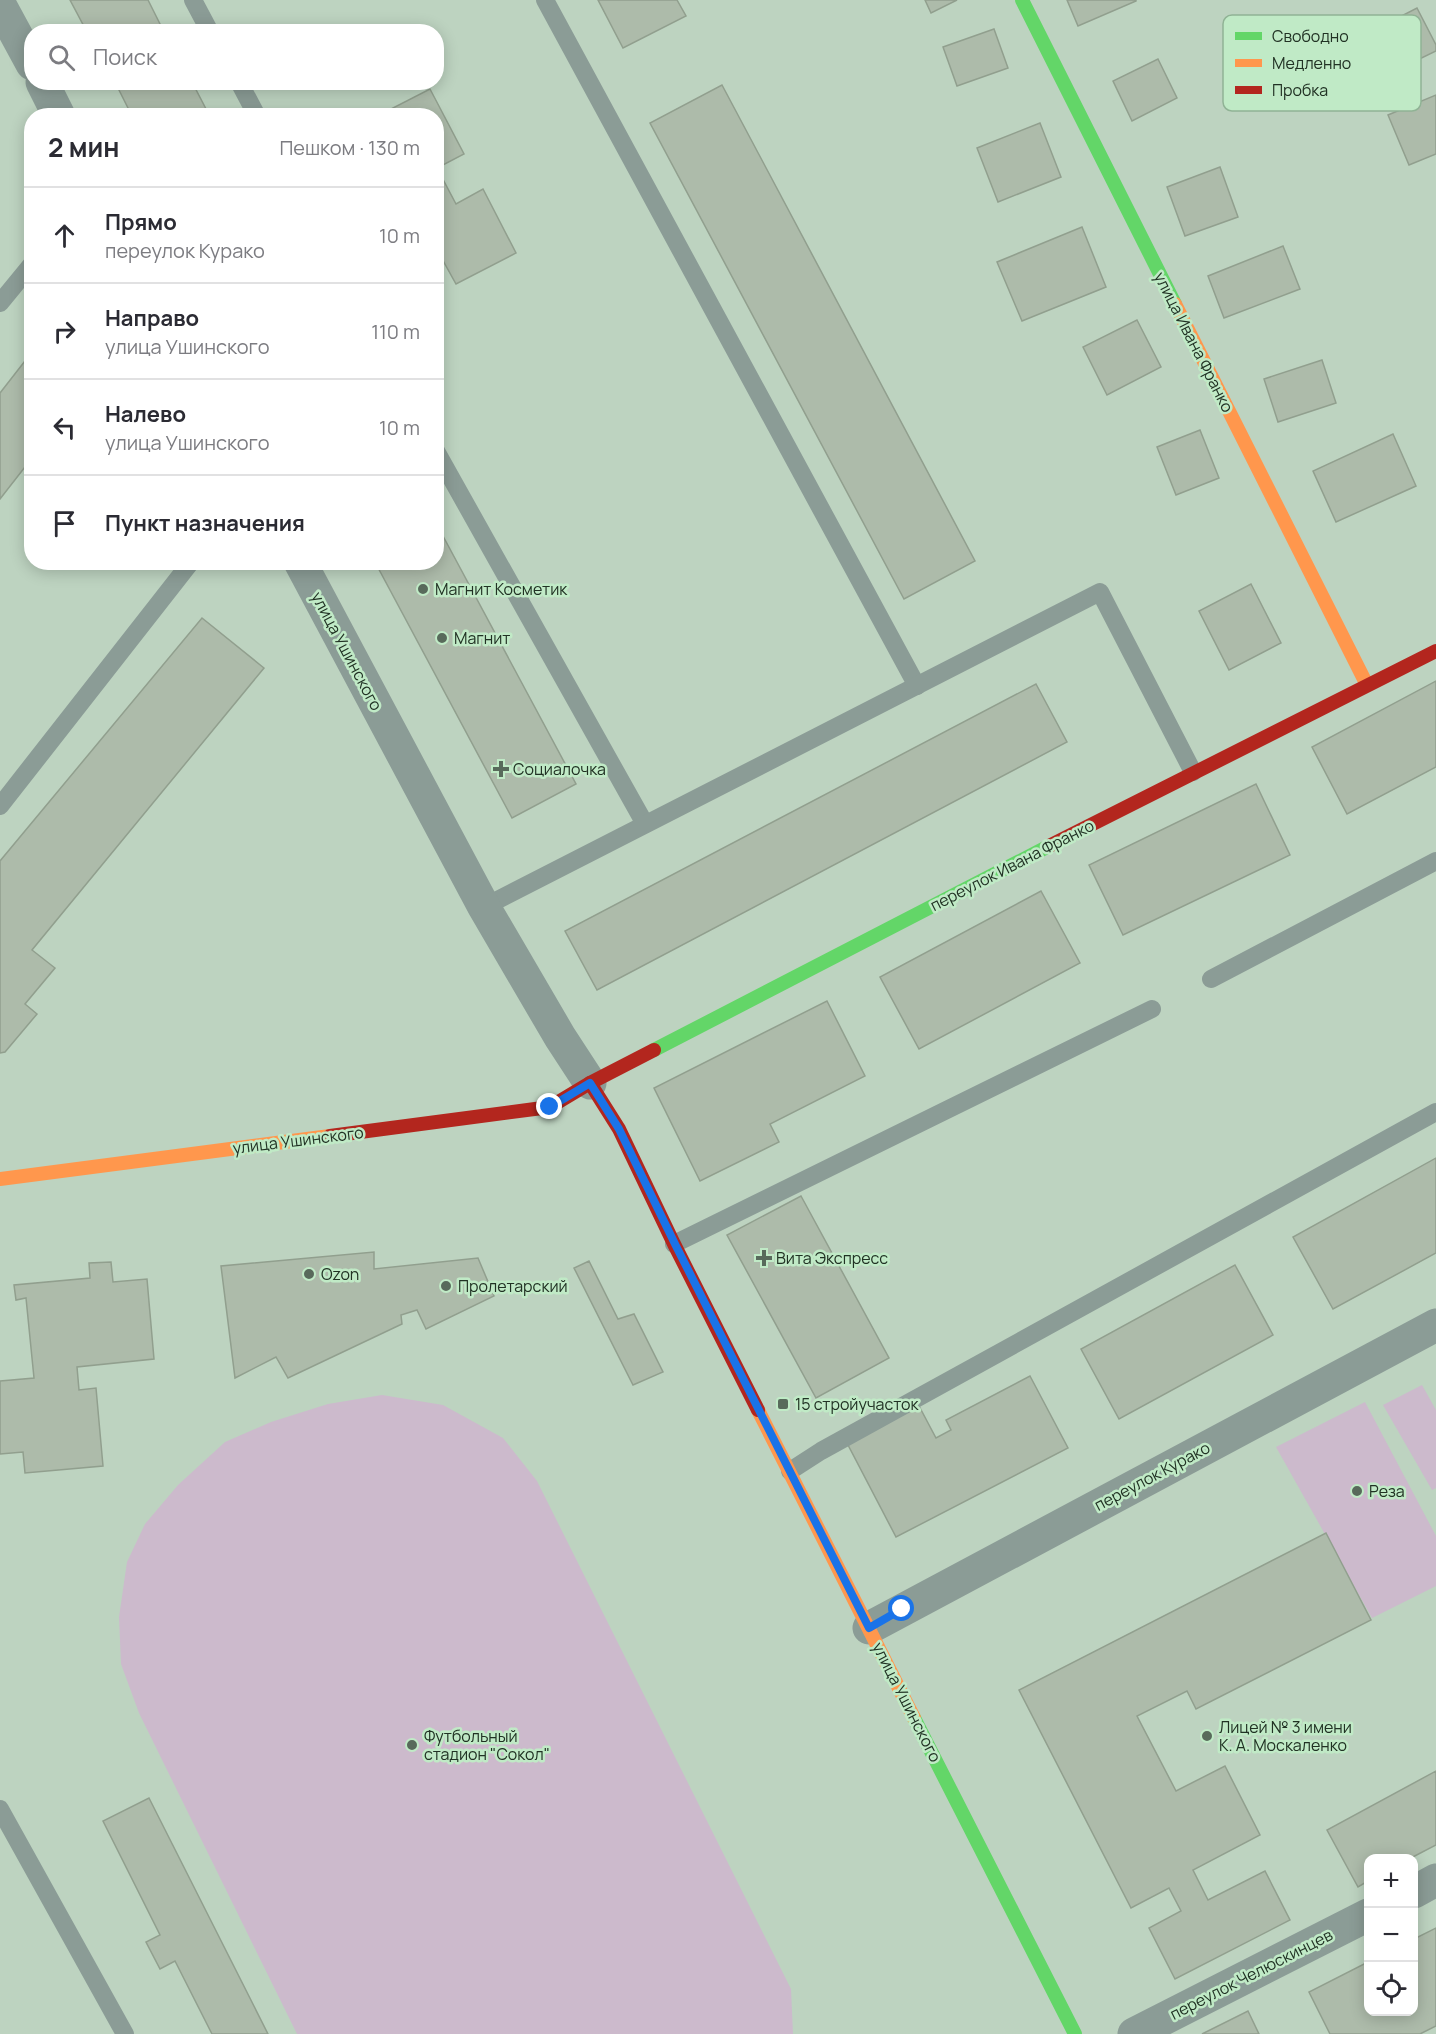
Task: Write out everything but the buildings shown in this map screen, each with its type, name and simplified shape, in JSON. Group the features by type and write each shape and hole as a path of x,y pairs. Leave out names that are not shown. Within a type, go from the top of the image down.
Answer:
{"street":[{"name":"улица Ивана Франко","path":"1022,0 1366,685"},
{"path":"0,5 24,49"},
{"path":"46,90 55,108"},
{"name":"улица Ушинского","path":"304,570 484,907 560,1037 619,1129 1075,2034"},
{"name":"переулок Ивана Франко","path":"590,1083 1193,772 1436,651"},
{"name":"улица Ушинского","path":"0,1179 550,1107 590,1083"},
{"name":"переулок Курако","path":"869,1628 1436,1325"},
{"path":"1418,1889 1436,1880"},
{"name":"переулок Челюскинцев","path":"1134,2034 1364,1917"}],"lane":[{"path":"193,0 206,24"},
{"path":"545,0 917,686"},
{"path":"243,90 253,108"},
{"path":"0,303 24,274"},
{"path":"444,465 645,824"},
{"path":"0,806 185,570"},
{"path":"484,907 1100,592 1193,772"},
{"path":"1211,979 1436,861"},
{"path":"675,1244 1152,1009"},
{"path":"790,1471 832,1445 1436,1112"},
{"path":"0,1809 125,2034"}],"shaded area":[{"name":"Реза","path":"1422,1385 1436,1410 1436,1488 1432,1490 1383,1405"},
{"name":"Футбольный стадион \"Сокол\"","path":"382,1395 443,1405 503,1438 537,1481 791,1989 793,2034 297,2034 139,1713 121,1664 119,1617 127,1562 145,1524 178,1485 225,1442 271,1422 328,1404"},
{"name":"Реза","path":"1365,1402 1436,1536 1436,1586 1372,1618 1276,1447"}],"traffic: fast":[{"path":"1022,0 1175,304"},
{"path":"654,1050 1047,847"},
{"path":"914,1718 1075,2034"}],"traffic: slow":[{"path":"1175,304 1367,685"},
{"path":"0,1179 330,1136"},
{"path":"758,1410 914,1718"}],"traffic: jam":[{"path":"1047,847 1436,651"},
{"path":"330,1136 550,1107 590,1083 654,1050"},
{"path":"590,1083 619,1129 758,1410"}],"place":[{"name":"Магнит Косметик","path":"423,589"},
{"name":"Магнит","path":"442,638"},
{"name":"Социалочка","path":"501,769"},
{"name":"Вита Экспресс","path":"764,1258"},
{"name":"Ozon","path":"309,1274"},
{"name":"Пролетарский","path":"446,1286"},
{"name":"15 стройучасток","path":"783,1404"},
{"name":"Реза","path":"1357,1491"},
{"name":"Лицей № 3 имени К. А. Москаленко","path":"1207,1736"},
{"name":"Футбольный стадион \"Сокол\"","path":"412,1745"}],"route":[{"path":"550,1107 590,1083 619,1129 869,1628 902,1609"}]}
